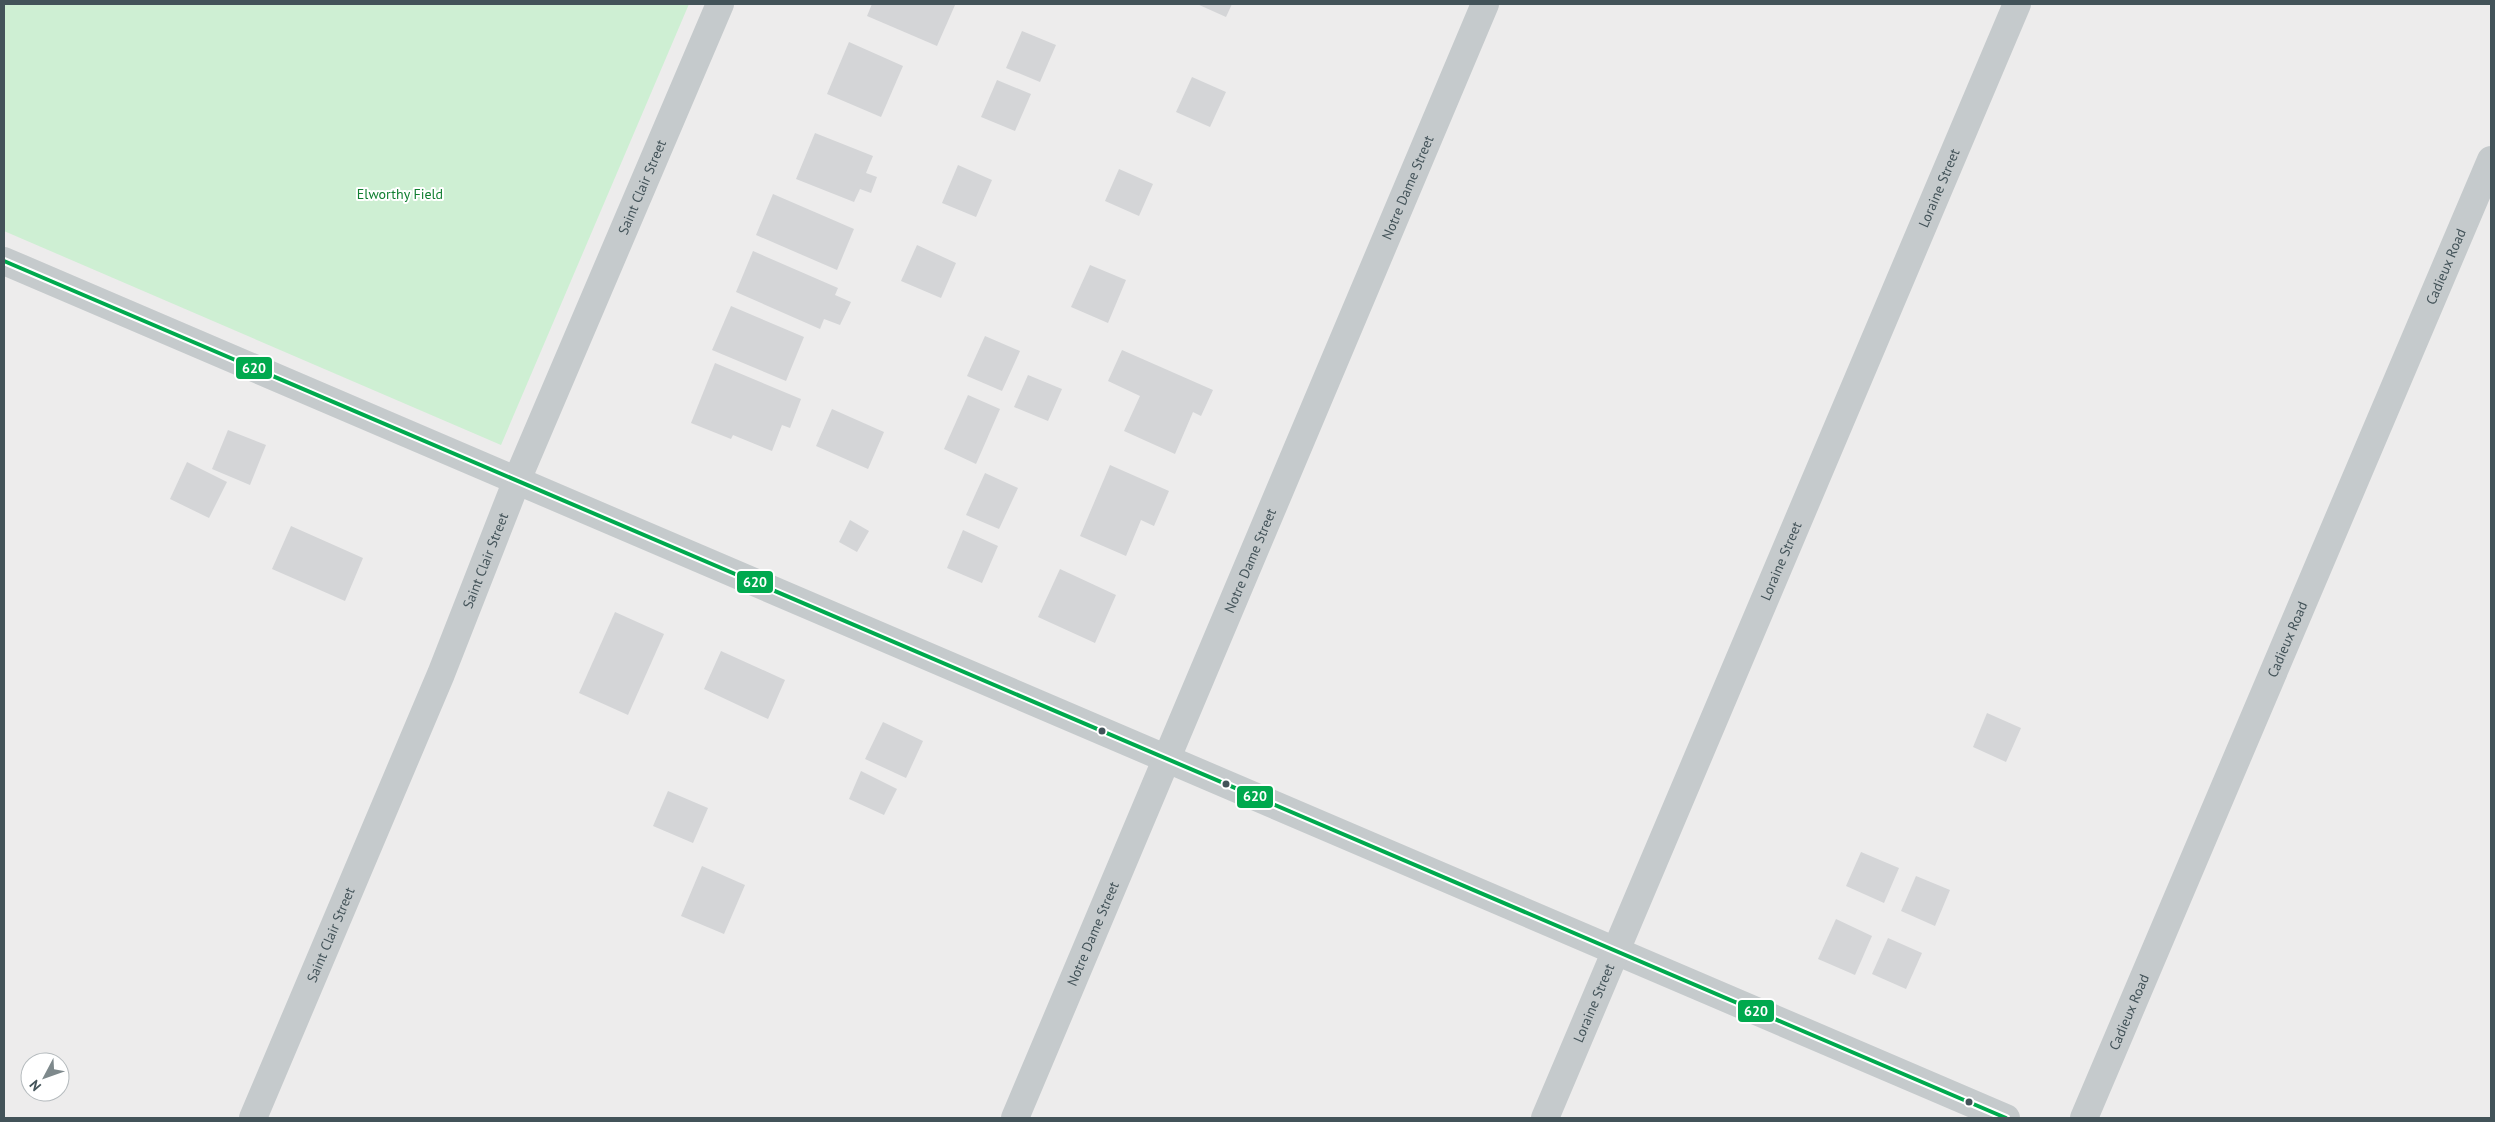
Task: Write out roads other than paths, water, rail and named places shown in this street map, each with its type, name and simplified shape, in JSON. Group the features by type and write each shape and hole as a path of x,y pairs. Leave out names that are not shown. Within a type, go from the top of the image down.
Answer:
{"street":[{"name":"Saint Clair Street","path":"253,1118 442,674 517,480 720,4"},
{"name":"Notre Dame Street","path":"1015,1118 1485,4"},
{"name":"Loraine Street","path":"1545,1118 2017,4"},
{"name":"Cadieux Road","path":"2084,1118 2491,160"},
{"path":"4,262 2006,1118"}],"park label":[{"name":"Elworthy Field","path":"400,194"}]}
